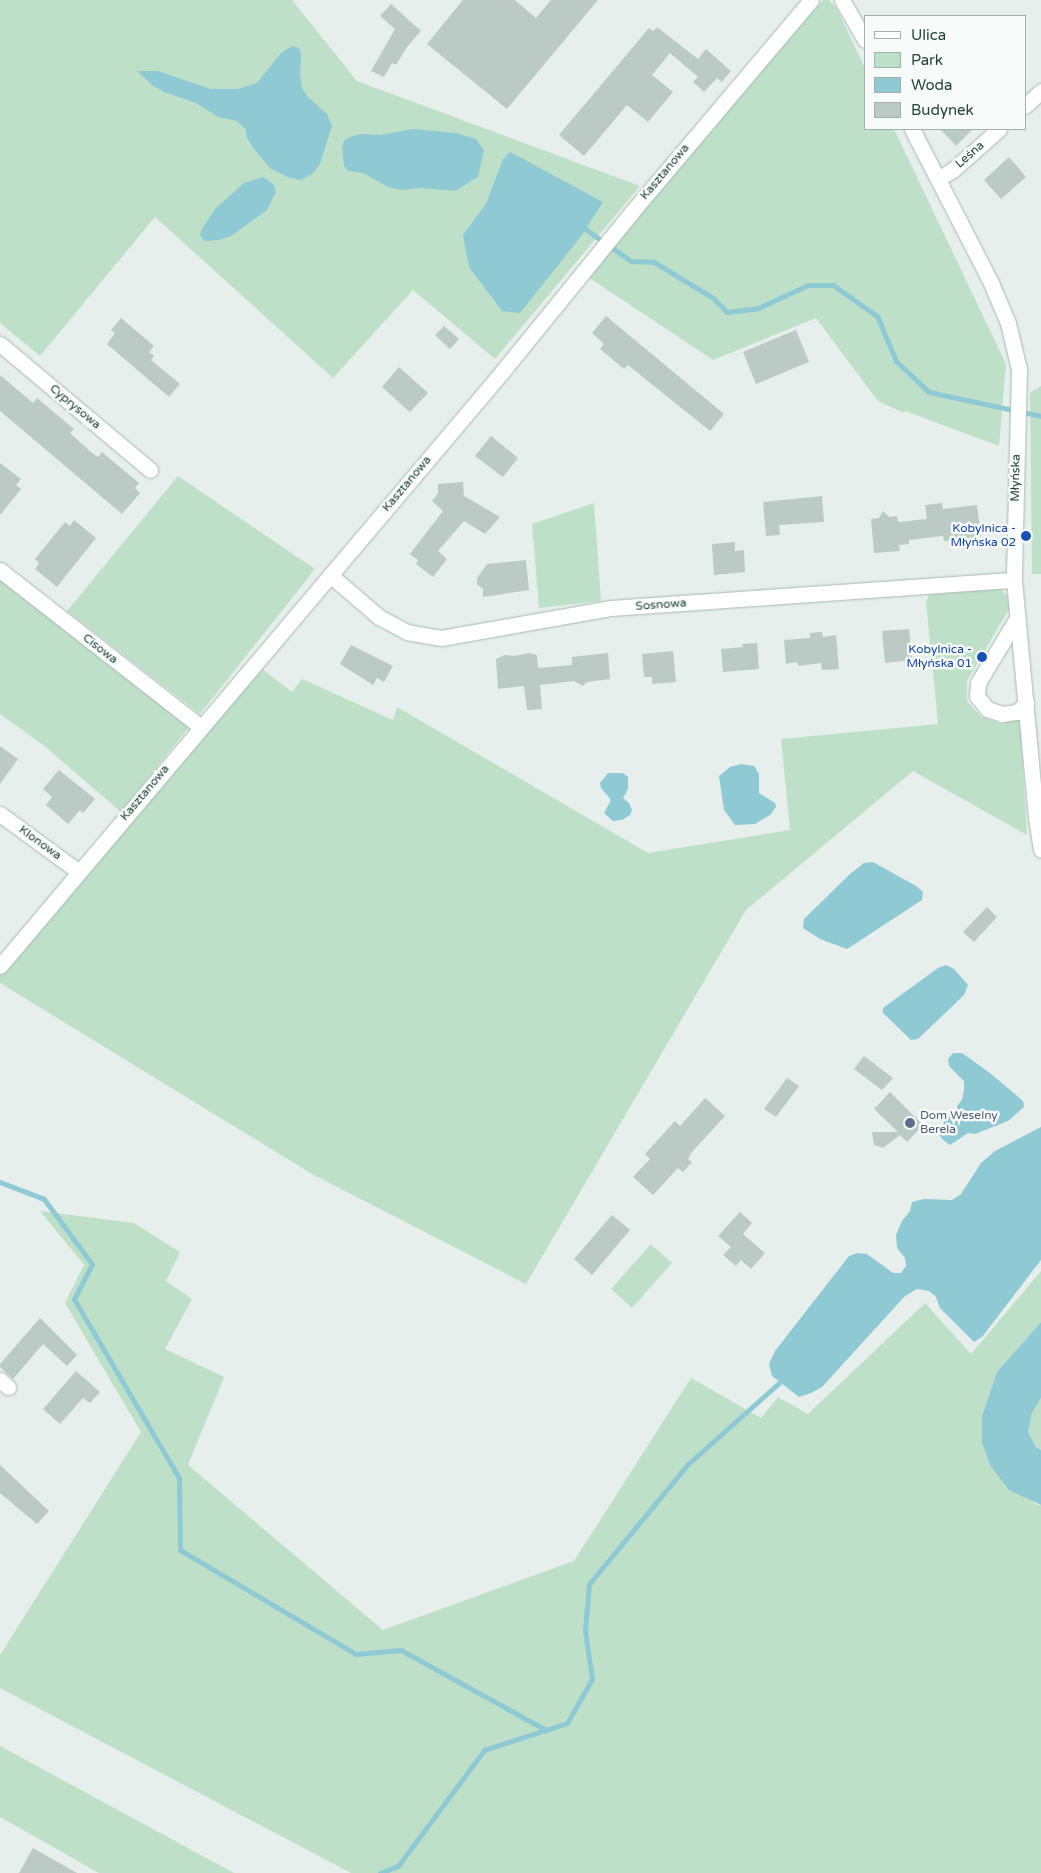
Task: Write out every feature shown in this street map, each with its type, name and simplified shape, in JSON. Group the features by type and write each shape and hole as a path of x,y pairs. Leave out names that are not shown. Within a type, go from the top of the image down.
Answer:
{"street":[{"name":"Kasztanowa","path":"0,966 502,372 703,127 811,0"},
{"path":"842,0 864,38"},
{"path":"1026,105 1041,92"},
{"name":"Młyńska","path":"913,130 1001,307 1008,323 1019,369 1014,580 1036,818 1041,850"},
{"name":"Leśna","path":"938,179 954,169 998,130"},
{"name":"Cyprysowa","path":"0,344 150,470"},
{"name":"Cisowa","path":"0,570 201,727"},
{"name":"Sosnowa","path":"330,575 379,617 408,632 441,638 611,608 1014,580"},
{"path":"1017,618 978,683 977,696 987,709 1002,714 1017,712 1026,703"},
{"name":"Klonowa","path":"0,814 79,872"}],"green space":[{"path":"0,0 292,0 357,81 640,186 495,359 413,290 333,378 155,217 40,356 0,323"},
{"path":"823,0 829,0 837,9 864,66 864,130 894,130 1006,364 999,446 905,411 904,413 878,401 816,318 713,360 588,277 708,132"},
{"path":"1041,386 1041,574 1032,574 1030,393"},
{"path":"178,476 315,569 200,714 67,611"},
{"path":"594,503 601,601 539,608 532,524"},
{"path":"0,579 189,727 121,812 42,744 0,714"},
{"path":"999,588 1007,595 1009,609 967,681 967,701 981,717 1002,724 1020,718 1027,835 913,771 746,910 526,1284 312,1174 0,983 0,976 261,668 292,692 302,679 393,720 397,707 648,853 790,830 781,739 938,724 926,602 929,595"},
{"path":"40,1211 134,1223 180,1252 166,1281 192,1299 165,1349 224,1377 188,1465 383,1630 574,1561 691,1378 761,1418 778,1397 808,1414 925,1303 971,1354 1041,1271 1041,1322 997,1372 982,1416 982,1443 990,1465 1037,1505 1041,1505 1041,1873 351,1873 0,1688 0,1655 141,1432 65,1303 84,1265"},
{"path":"651,1244 672,1263 632,1308 611,1289"},
{"path":"1041,1398 1041,1450 1036,1447 1028,1432 1032,1413"},
{"path":"0,1746 234,1873 99,1873 0,1817"}],"water":[{"path":"292,46 299,48 301,54 300,74 302,88 307,96 327,114 332,126 320,164 312,174 300,180 287,177 270,168 254,149 246,136 246,130 237,121 218,117 196,103 164,92 152,85 137,71 158,71 211,89 238,89 257,83 281,53"},
{"path":"413,129 456,133 476,139 484,150 478,177 455,191 422,188 401,190 388,187 363,173 348,171 344,166 342,147 344,141 349,137 361,134 381,135"},
{"path":"510,152 603,202 579,239 520,313 502,311 469,267 463,235 486,204 503,159"},
{"path":"263,177 274,185 276,192 267,210 231,236 219,240 204,241 200,235 202,229 215,209 244,183"},
{"path":"741,764 754,766 759,774 759,793 775,803 776,807 770,815 755,824 735,825 724,810 719,776 730,767"},
{"path":"608,773 623,773 628,777 628,789 623,798 629,803 632,810 630,815 622,820 613,821 604,813 611,800 601,788 600,783"},
{"path":"873,862 916,886 923,892 922,900 847,949 820,939 803,928 804,919 850,874 864,863"},
{"path":"946,965 954,969 968,985 964,995 918,1039 911,1040 883,1013 883,1008 938,968"},
{"path":"953,1053 962,1053 990,1073 1023,1101 1024,1107 1008,1121 975,1134 968,1133 950,1145 939,1134 945,1120 962,1100 964,1090 964,1081 949,1066 948,1059"},
{"path":"1041,1127 1041,1260 982,1337 974,1342 940,1308 936,1297 929,1291 917,1289 905,1296 822,1387 799,1397 772,1376 769,1364 775,1351 849,1256 857,1253 867,1254 893,1273 901,1273 906,1266 905,1258 897,1248 896,1235 902,1221 910,1211 912,1202 924,1199 952,1200 961,1194 981,1163 995,1151"},
{"path":"1041,1322 1041,1398 1032,1413 1028,1432 1036,1447 1041,1450 1041,1505 1009,1490 990,1465 982,1443 982,1416 997,1372"}],"building":[{"path":"463,0 515,0 536,18 551,0 598,0 507,109 427,44"},
{"path":"391,4 421,31 407,47 396,65 392,63 384,77 371,71 395,29 380,16"},
{"path":"657,27 698,59 706,49 731,71 722,82 717,78 704,92 693,82 698,77 670,53 652,75 673,92 648,122 627,105 584,156 559,135 649,28 653,31"},
{"path":"941,130 972,130 956,146"},
{"path":"1009,157 1026,177 1001,199 984,180"},
{"path":"606,316 724,414 710,431 628,365 624,369 600,349 604,344 592,333"},
{"path":"121,318 154,346 149,352 154,356 151,360 180,384 169,397 107,344 115,333 111,330"},
{"path":"444,326 459,339 450,349 435,335"},
{"path":"796,330 809,362 756,384 743,352"},
{"path":"399,367 428,393 410,412 382,387"},
{"path":"0,375 33,403 37,398 74,429 70,433 92,453 98,457 102,452 139,483 135,488 140,493 122,514 0,411"},
{"path":"491,436 518,458 503,477 475,456"},
{"path":"0,463 21,479 16,485 21,489 0,515"},
{"path":"463,482 464,496 500,517 485,534 464,521 438,551 447,559 433,577 416,564 418,560 410,554 443,511 432,501 438,493 438,484"},
{"path":"822,496 824,522 779,525 780,535 766,536 763,502"},
{"path":"942,503 943,509 977,505 981,537 944,541 943,536 909,540 909,544 899,545 900,551 874,553 871,519 879,518 883,511 889,517 897,516 898,522 927,519 925,505"},
{"path":"74,520 96,538 57,587 35,569 39,563 35,559 65,522 70,526"},
{"path":"735,542 735,551 744,550 745,572 714,575 712,544"},
{"path":"526,560 529,590 483,597 483,589 477,584 477,578 487,564"},
{"path":"909,629 912,660 885,663 882,631"},
{"path":"822,632 823,637 836,635 839,669 822,670 821,663 799,666 797,662 786,664 784,640 810,638 810,633"},
{"path":"757,643 759,669 723,672 721,649 743,647 742,644"},
{"path":"351,645 393,666 384,682 377,678 373,685 340,664"},
{"path":"673,651 676,682 652,684 652,677 644,677 642,654"},
{"path":"529,653 537,655 538,668 572,665 572,657 608,653 610,679 587,682 583,686 574,681 540,685 542,709 527,710 524,686 498,689 496,659 505,655 515,656"},
{"path":"0,746 18,759 0,784"},
{"path":"59,770 95,799 83,813 80,810 68,824 46,805 52,797 43,789"},
{"path":"987,907 997,917 974,942 963,932"},
{"path":"864,1056 893,1078 882,1090 854,1069"},
{"path":"787,1078 799,1086 776,1117 764,1109"},
{"path":"890,1092 923,1125 907,1142 900,1135 883,1148 874,1145 872,1132 898,1132 874,1109"},
{"path":"705,1098 725,1116 691,1153 688,1159 692,1162 683,1172 678,1168 653,1195 633,1177 650,1159 645,1154 675,1121 680,1126"},
{"path":"740,1212 752,1223 743,1234 765,1253 751,1269 741,1260 736,1266 723,1255 731,1247 718,1236"},
{"path":"612,1215 630,1230 592,1275 574,1259"},
{"path":"40,1318 77,1355 67,1366 43,1344 13,1379 0,1367 0,1364"},
{"path":"76,1371 100,1392 90,1403 83,1398 60,1424 43,1409"},
{"path":"0,1465 49,1511 37,1524 0,1493"},
{"path":"33,1848 77,1873 19,1873"}],"waterway":[{"path":"585,229 631,261 654,262 713,298 727,312 758,308 808,285 833,285 877,316 896,361 929,392 1041,416"},
{"path":"0,1182 44,1199 92,1264 74,1299 179,1478 180,1550 356,1654 401,1650 546,1730"},
{"path":"380,1873 398,1866 484,1750 567,1723 592,1679 585,1631 589,1584 688,1464 780,1382"}],"place":[{"name":"Kobylnica - Młyńska 02","path":"1026,536"},
{"name":"Kobylnica - Młyńska 01","path":"982,657"},
{"name":"Dom Weselny Berela","path":"910,1123"}]}
